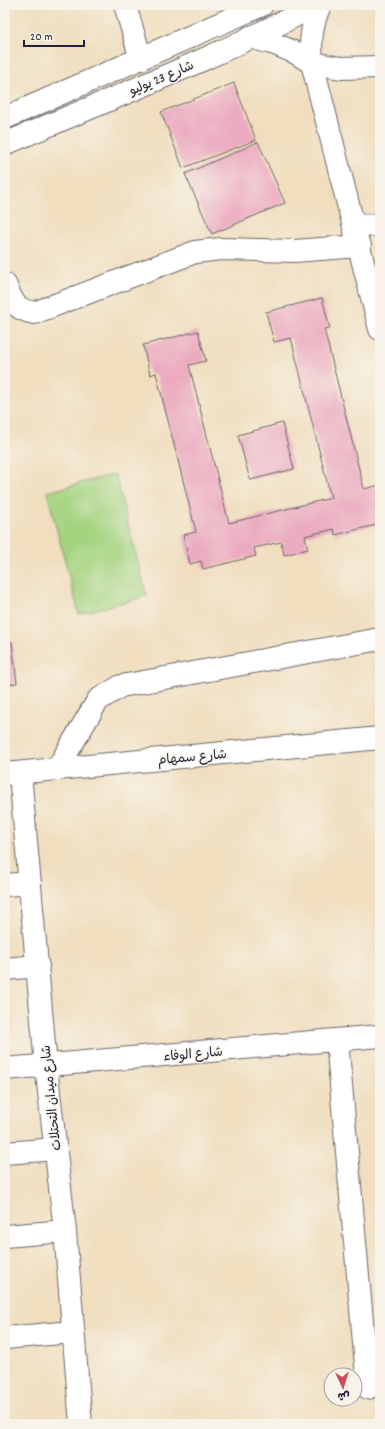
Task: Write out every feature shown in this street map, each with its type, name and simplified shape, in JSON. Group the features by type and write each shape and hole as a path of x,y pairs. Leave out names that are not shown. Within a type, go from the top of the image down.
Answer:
{"street":[{"path":"125,5 141,59"},
{"name":"شارع 23 يوليو","path":"5,118 262,5"},
{"name":"شارع 23 يوليو","path":"5,144 250,37 316,5"},
{"path":"320,5 315,17 310,40 312,63 358,236 380,329"},
{"path":"250,37 275,44 296,53 312,63 341,68 380,67"},
{"path":"5,284 11,299 20,310 34,314 195,252 221,249 294,251 358,236 380,225"},
{"path":"57,769 98,700 121,686 380,639"},
{"name":"شارع سمهام","path":"12,774 380,738"},
{"name":"شارع ميدان التحتلات","path":"12,774 30,883 46,1066 65,1231 80,1424"},
{"path":"5,885 30,883"},
{"path":"5,969 38,966"},
{"name":"شارع الوفاء","path":"5,1069 380,1036"},
{"path":"337,1040 368,1388"},
{"path":"5,1153 56,1149"},
{"path":"5,1236 65,1231"},
{"path":"5,1338 72,1332"}],"green space":[{"path":"115,474 147,596 79,614 47,492"}],"building":[{"path":"234,83 256,140 183,168 161,112"},
{"path":"258,142 285,203 212,234 185,174"},
{"path":"322,298 330,328 324,329 364,489 380,485 380,524 335,535 334,529 305,536 308,549 284,555 281,542 254,548 256,556 203,569 201,561 190,564 183,535 196,532 156,373 150,375 143,345 198,331 206,361 189,365 229,523 331,498 291,338 274,342 266,312"},
{"path":"282,423 294,469 250,480 238,435"},
{"path":"5,642 12,642 17,683 5,685"},
{"path":"5,1016 7,1016 8,1027 5,1027"},
{"path":"6,1041 7,1052 5,1052"}]}
